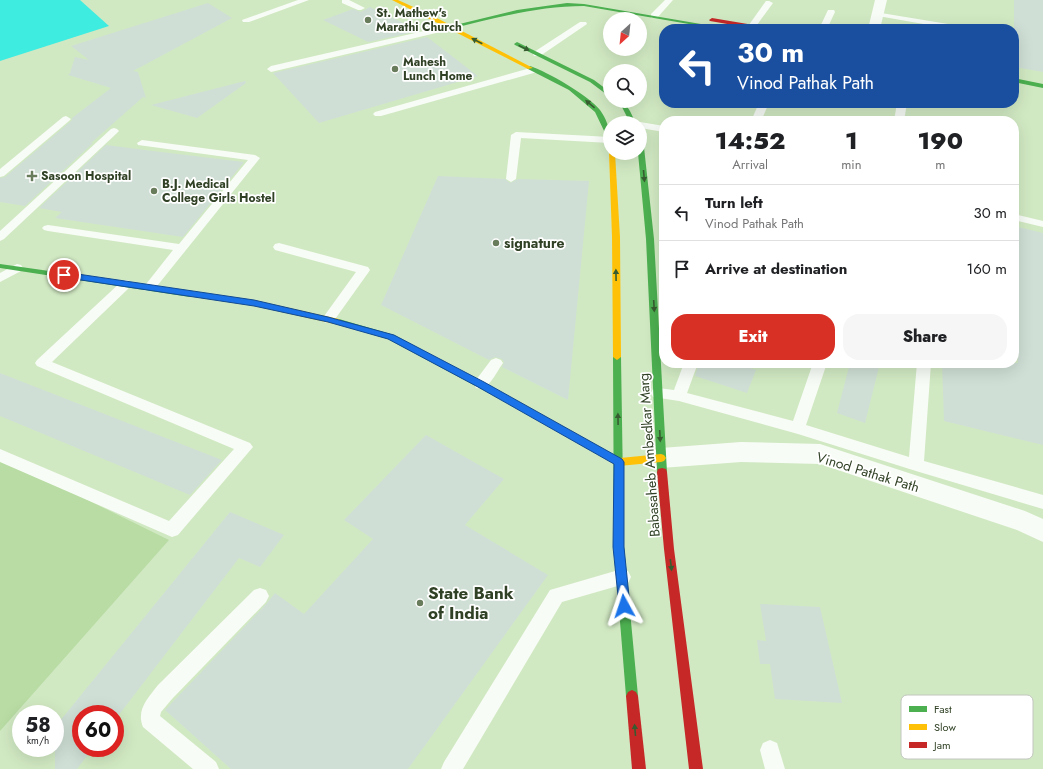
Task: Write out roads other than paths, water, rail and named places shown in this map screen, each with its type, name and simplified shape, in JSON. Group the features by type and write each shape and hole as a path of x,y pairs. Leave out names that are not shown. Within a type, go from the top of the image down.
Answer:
{"main road":[{"path":"394,0 441,22 571,88 598,111 603,122"},
{"path":"441,22 460,16 538,0"},
{"path":"585,0 726,24"},
{"path":"450,27 473,23 544,5 566,3 656,13 705,24"},
{"path":"460,16 487,30"},
{"path":"508,40 592,81 603,90"},
{"path":"1019,74 1043,78"},
{"path":"1019,81 1043,86"},
{"name":"Babasaheb Ambedkar Marg","path":"612,160 616,237 619,547 638,769"},
{"name":"Babasaheb Ambedkar Marg","path":"642,160 650,238 658,393 669,549 696,769"},
{"path":"0,266 254,303 328,319 390,337 481,384 619,462 662,458"}],"street":[{"path":"875,24 881,0"},
{"name":"Vinod Pathak Path","path":"662,458 741,452 820,454 1025,522 1043,531"}],"lane":[{"path":"246,20 305,0"},
{"path":"346,0 360,8"},
{"path":"656,13 670,0"},
{"path":"754,24 769,3"},
{"path":"825,24 831,12"},
{"path":"878,14 937,24"},
{"path":"537,54 584,24"},
{"path":"271,68 450,27"},
{"path":"378,114 534,70"},
{"path":"0,174 66,119"},
{"path":"647,126 659,128"},
{"path":"2,233 114,131"},
{"path":"511,179 516,135 603,140"},
{"path":"142,143 255,158 149,288"},
{"path":"1019,218 1043,224"},
{"path":"48,228 183,248"},
{"path":"279,247 364,270 328,319"},
{"path":"0,278 17,268"},
{"path":"0,455 172,530 246,447 42,363 126,284"},
{"path":"481,384 496,363"},
{"path":"679,396 689,368"},
{"path":"798,428 818,368"},
{"path":"916,466 924,368"},
{"path":"658,393 679,396 798,428 916,466 1043,502"},
{"path":"451,769 556,596 622,577"},
{"path":"209,769 150,720 152,708 165,692 260,596"}],"water":[{"path":"0,0 80,0 109,26 0,61"}],"place":[{"name":"St. Mathew's Marathi Church","path":"368,20"},
{"name":"Mahesh Lunch Home","path":"395,69"},
{"name":"Sasoon Hospital","path":"32,176"},
{"name":"B.J. Medical College Girls Hostel","path":"154,191"},
{"name":"signature","path":"496,243"},
{"name":"State Bank of India","path":"420,603"}]}
